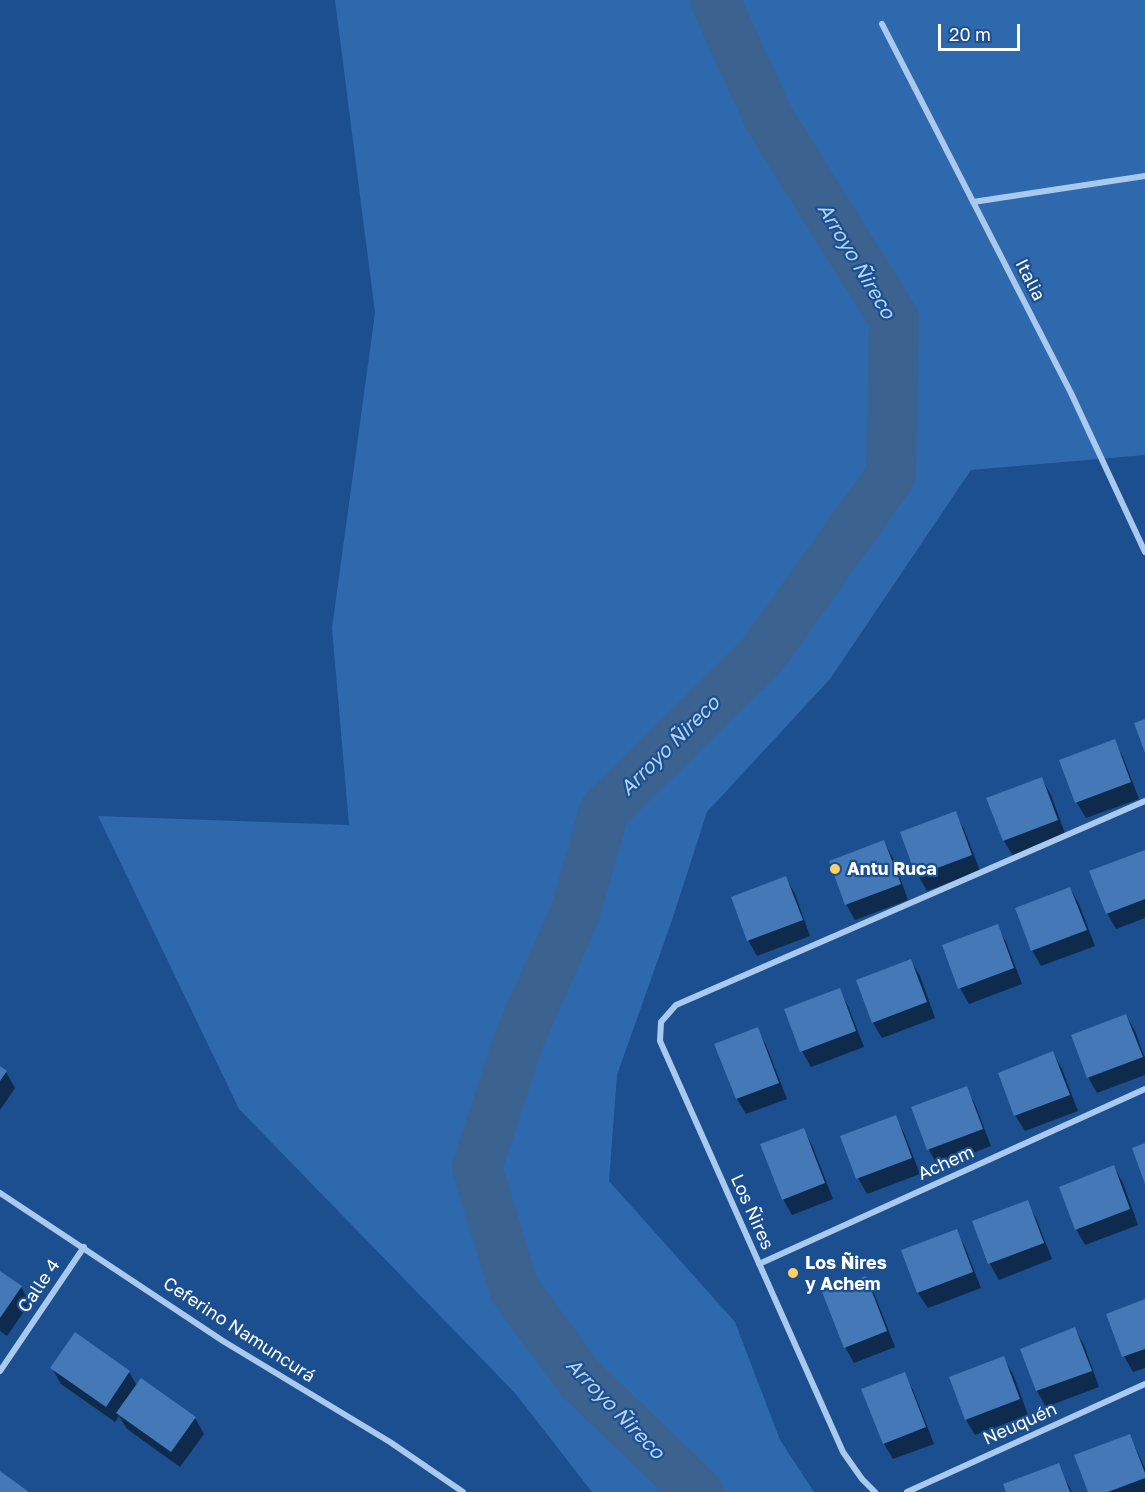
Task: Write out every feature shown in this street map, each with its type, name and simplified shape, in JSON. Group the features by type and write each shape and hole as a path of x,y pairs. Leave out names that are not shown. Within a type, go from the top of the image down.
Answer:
{"street":[{"name":"Italia","path":"882,24 1071,393 1145,552"},
{"path":"973,202 1145,176"},
{"name":"Los Ñires","path":"875,1492 862,1479 843,1452 660,1041 661,1022 676,1005 1145,801"},
{"name":"Achem","path":"759,1263 1145,1089"},
{"name":"Ceferino Namuncurá","path":"0,1192 224,1341 390,1442 463,1492"},
{"name":"Calle 4","path":"0,1371 84,1247"},
{"name":"Neuquén","path":"907,1492 1145,1384"}],"shaded area":[{"path":"335,0 1145,0 1145,455 971,470 830,679 707,812 672,920 617,1075 609,1181 735,1322 780,1440 814,1492 592,1492 515,1393 239,1109 98,816 349,825 332,628 375,313"}],"building":[{"path":"1145,719 1145,753 1134,723"},
{"path":"1115,739 1131,782 1075,803 1059,760"},
{"path":"1042,777 1058,820 1003,841 986,798"},
{"path":"956,811 972,855 916,876 900,832"},
{"path":"884,840 901,884 845,905 829,861"},
{"path":"1145,850 1145,899 1106,914 1089,871"},
{"path":"786,876 803,920 747,941 731,897"},
{"path":"1070,887 1087,930 1031,951 1015,908"},
{"path":"998,924 1014,968 958,989 942,945"},
{"path":"911,959 927,1002 872,1023 856,980"},
{"path":"840,988 856,1031 800,1052 784,1009"},
{"path":"1126,1014 1143,1057 1087,1078 1071,1035"},
{"path":"758,1027 779,1083 736,1099 714,1044"},
{"path":"1053,1051 1070,1095 1014,1116 998,1073"},
{"path":"0,1066 7,1071 0,1081"},
{"path":"967,1086 983,1129 927,1150 911,1107"},
{"path":"896,1115 912,1158 856,1179 840,1136"},
{"path":"804,1128 825,1183 782,1200 760,1144"},
{"path":"1145,1143 1145,1184 1132,1148"},
{"path":"1114,1165 1130,1209 1075,1230 1059,1187"},
{"path":"1028,1200 1044,1243 988,1264 972,1221"},
{"path":"957,1229 973,1272 917,1293 901,1250"},
{"path":"0,1271 22,1286 0,1318"},
{"path":"866,1276 887,1331 844,1348 822,1292"},
{"path":"1145,1299 1145,1349 1122,1357 1106,1314"},
{"path":"1075,1327 1092,1371 1036,1391 1020,1349"},
{"path":"75,1332 130,1371 106,1407 50,1368"},
{"path":"1004,1356 1020,1399 965,1420 949,1377"},
{"path":"905,1372 926,1427 883,1444 861,1389"},
{"path":"141,1378 196,1417 171,1452 116,1413"},
{"path":"1130,1434 1145,1478 1108,1492 1088,1492 1074,1455"},
{"path":"1059,1463 1070,1492 1006,1492 1003,1484"},
{"path":"0,1471 29,1492 0,1492"}],"waterway":[{"name":"Arroyo Ñireco","path":"698,1492 581,1380 514,1289 477,1167 520,1036 575,913 604,811 762,655 891,475 894,319 768,117 715,0"}],"place":[{"name":"Antu Ruca","path":"835,869"},
{"name":"Los Ñires y Achem","path":"793,1273"}]}
